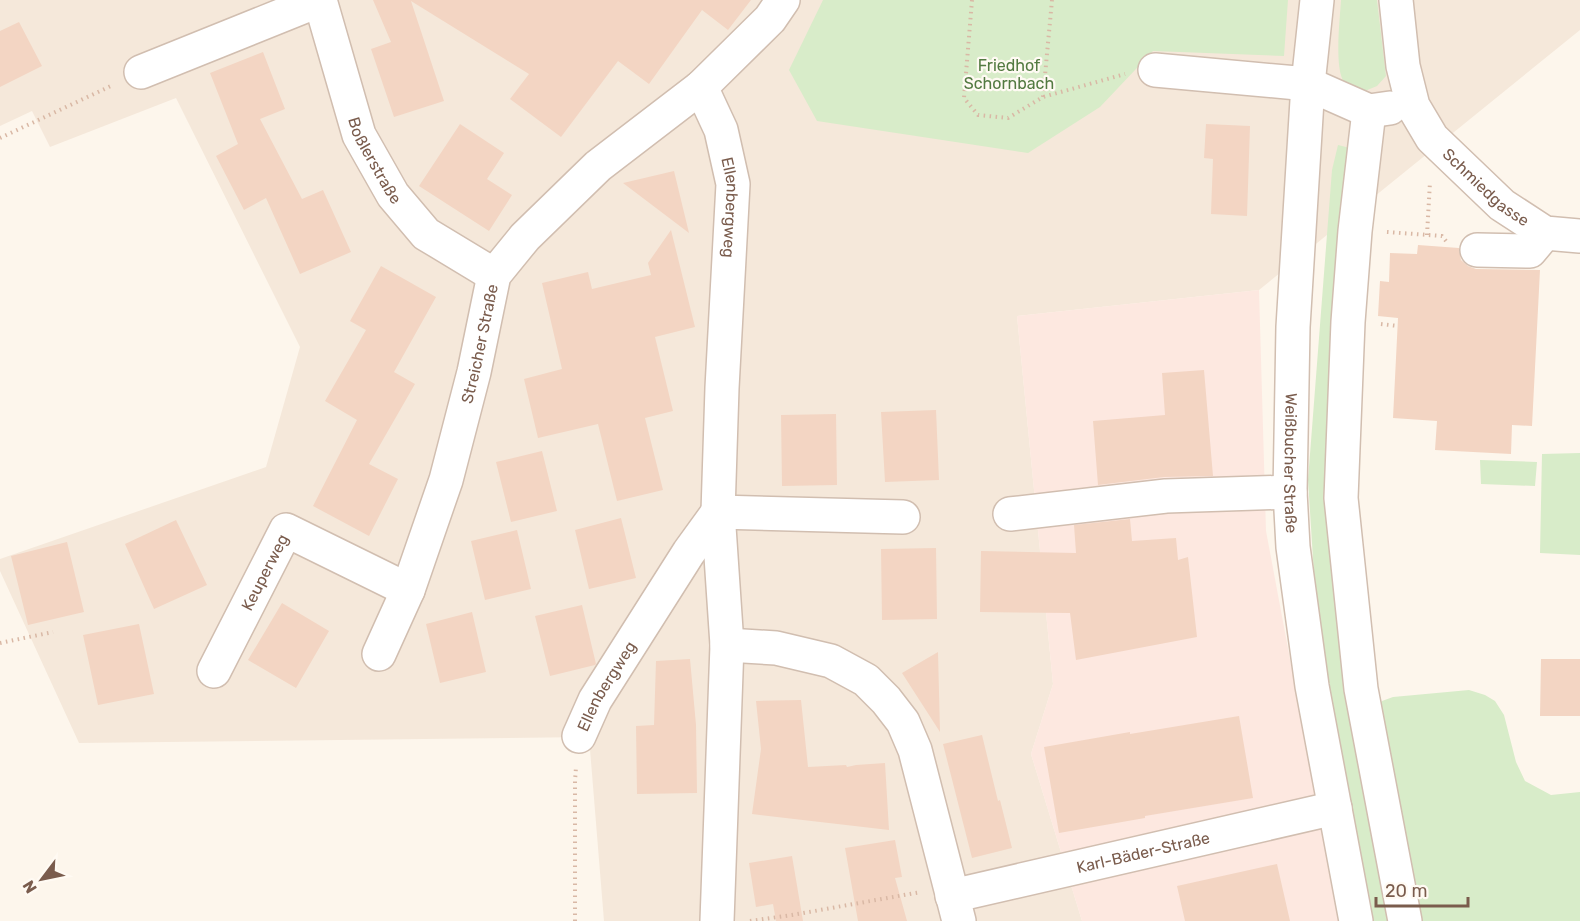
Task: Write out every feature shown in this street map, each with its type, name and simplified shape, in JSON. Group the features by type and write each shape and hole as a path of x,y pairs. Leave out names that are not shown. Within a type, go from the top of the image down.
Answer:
{"street":[{"path":"141,72 320,0"},
{"name":"Boßlerstraße","path":"320,0 359,135 393,195 426,234 494,275"},
{"name":"Streicher Straße","path":"379,654 408,590 446,480 474,372 494,275 525,237 598,166 701,87 770,19 783,0"},
{"name":"Weißbucher Straße","path":"1317,0 1308,84 1293,327 1290,492 1293,547 1312,686 1356,921"},
{"name":"Schmiedgasse","path":"1396,0 1403,66 1413,106 1432,138 1502,205 1545,232 1580,236"},
{"path":"1155,70 1308,84 1369,111 1413,106"},
{"name":"Ellenbergweg","path":"701,87 721,130 733,184 718,512 728,645 717,921"},
{"path":"1369,111 1355,231 1348,322 1341,498 1361,689 1405,921"},
{"path":"1477,250 1530,251 1545,232"},
{"path":"1010,514 1166,496 1290,492"},
{"name":"Ellenbergweg","path":"579,736 596,700 689,552 718,512"},
{"path":"718,512 903,517"},
{"name":"Keuperweg","path":"214,671 286,530 408,590"},
{"path":"728,645 776,648 831,661 866,680 886,700 903,722 915,750 954,901"},
{"name":"Karl-Bäder-Straße","path":"954,901 1335,808"}],"path":[{"path":"972,0 964,98 978,115 1008,118 1043,97 1134,72 1155,70"},
{"path":"1043,97 1052,0"},
{"path":"0,138 141,72"},
{"path":"1427,235 1432,138"},
{"path":"1392,232 1442,237 1449,243 1470,244 1477,250"},
{"path":"0,643 53,632"},
{"name":"Ellenbergweg","path":"575,921 575,781 579,736"},
{"path":"750,921 792,915 954,901"}],"shaded area":[{"path":"0,0 1580,0 1580,30 1259,290 1017,316 1053,684 1031,754 1082,921 604,921 589,737 79,743 0,571 0,559 266,467 300,347 176,98 50,147 32,111 0,126"},
{"path":"1259,290 1266,531 1339,921 1082,921 1031,754 1053,684 1017,316"}],"green space":[{"name":"Friedhof Schornbach","path":"823,0 1288,0 1284,56 1153,51 1100,107 1028,153 817,121 789,70"},
{"path":"1341,0 1377,0 1386,76 1377,86 1360,93 1344,82 1339,66"},
{"path":"1338,145 1354,149 1330,495 1396,921 1371,921 1316,606 1308,480 1332,170"},
{"path":"1580,453 1580,555 1540,553 1542,454"},
{"path":"1480,460 1537,462 1535,486 1481,484"},
{"path":"1469,690 1495,701 1504,715 1516,762 1525,781 1551,795 1580,792 1580,921 1411,921 1377,707 1382,701 1393,697"}],"building":[{"path":"373,0 751,0 728,30 702,10 649,84 618,61 561,137 510,99 529,74 411,1 444,101 394,117 371,49 391,42"},
{"path":"19,22 42,66 0,87 0,31"},
{"path":"263,52 285,109 260,119 302,199 323,190 351,252 300,274 266,198 244,210 216,156 238,144 210,73"},
{"path":"460,124 504,153 487,179 512,195 489,231 419,186"},
{"path":"1206,124 1250,126 1247,216 1211,214 1213,159 1204,158"},
{"path":"674,171 689,233 623,183"},
{"path":"671,230 695,327 655,337 673,411 645,418 663,490 617,501 598,424 538,438 524,379 562,369 542,283 588,272 592,289 651,275 648,263"},
{"path":"1418,245 1459,248 1461,260 1476,269 1540,270 1532,426 1512,425 1511,454 1435,450 1437,421 1393,418 1398,318 1378,316 1380,281 1389,282 1390,253 1417,254"},
{"path":"381,266 436,297 394,372 415,384 369,464 398,479 369,536 313,506 357,420 325,401 366,330 350,321"},
{"path":"1204,370 1213,476 1164,477 1098,485 1093,421 1165,415 1162,373"},
{"path":"936,410 939,480 885,482 881,412"},
{"path":"836,414 837,485 782,486 781,415"},
{"path":"542,451 557,511 511,522 496,462"},
{"path":"621,518 636,578 589,589 575,530"},
{"path":"1130,519 1132,541 1176,538 1178,560 1188,557 1197,637 1076,660 1070,613 980,612 981,551 1076,553 1074,525"},
{"path":"176,520 207,585 154,609 125,544"},
{"path":"517,530 531,589 485,600 471,541"},
{"path":"67,542 84,612 28,625 11,556"},
{"path":"936,548 937,619 882,620 881,549"},
{"path":"282,603 329,631 296,688 248,660"},
{"path":"582,605 596,664 550,676 535,616"},
{"path":"472,612 486,672 440,683 426,624"},
{"path":"139,624 154,694 98,705 83,635"},
{"path":"938,652 940,732 902,673"},
{"path":"690,659 696,725 697,793 637,794 636,726 654,725 656,661"},
{"path":"1541,659 1580,659 1580,716 1540,716"},
{"path":"801,700 808,767 846,765 847,767 885,763 889,830 752,814 761,749 756,701"},
{"path":"1239,716 1253,798 1059,833 1044,747"},
{"path":"982,735 1012,848 972,858 943,744"},
{"path":"895,840 902,877 895,878 907,921 858,921 845,848"},
{"path":"792,856 803,921 776,921 773,904 756,907 749,863"},
{"path":"1277,864 1290,921 1185,921 1177,886"}]}
